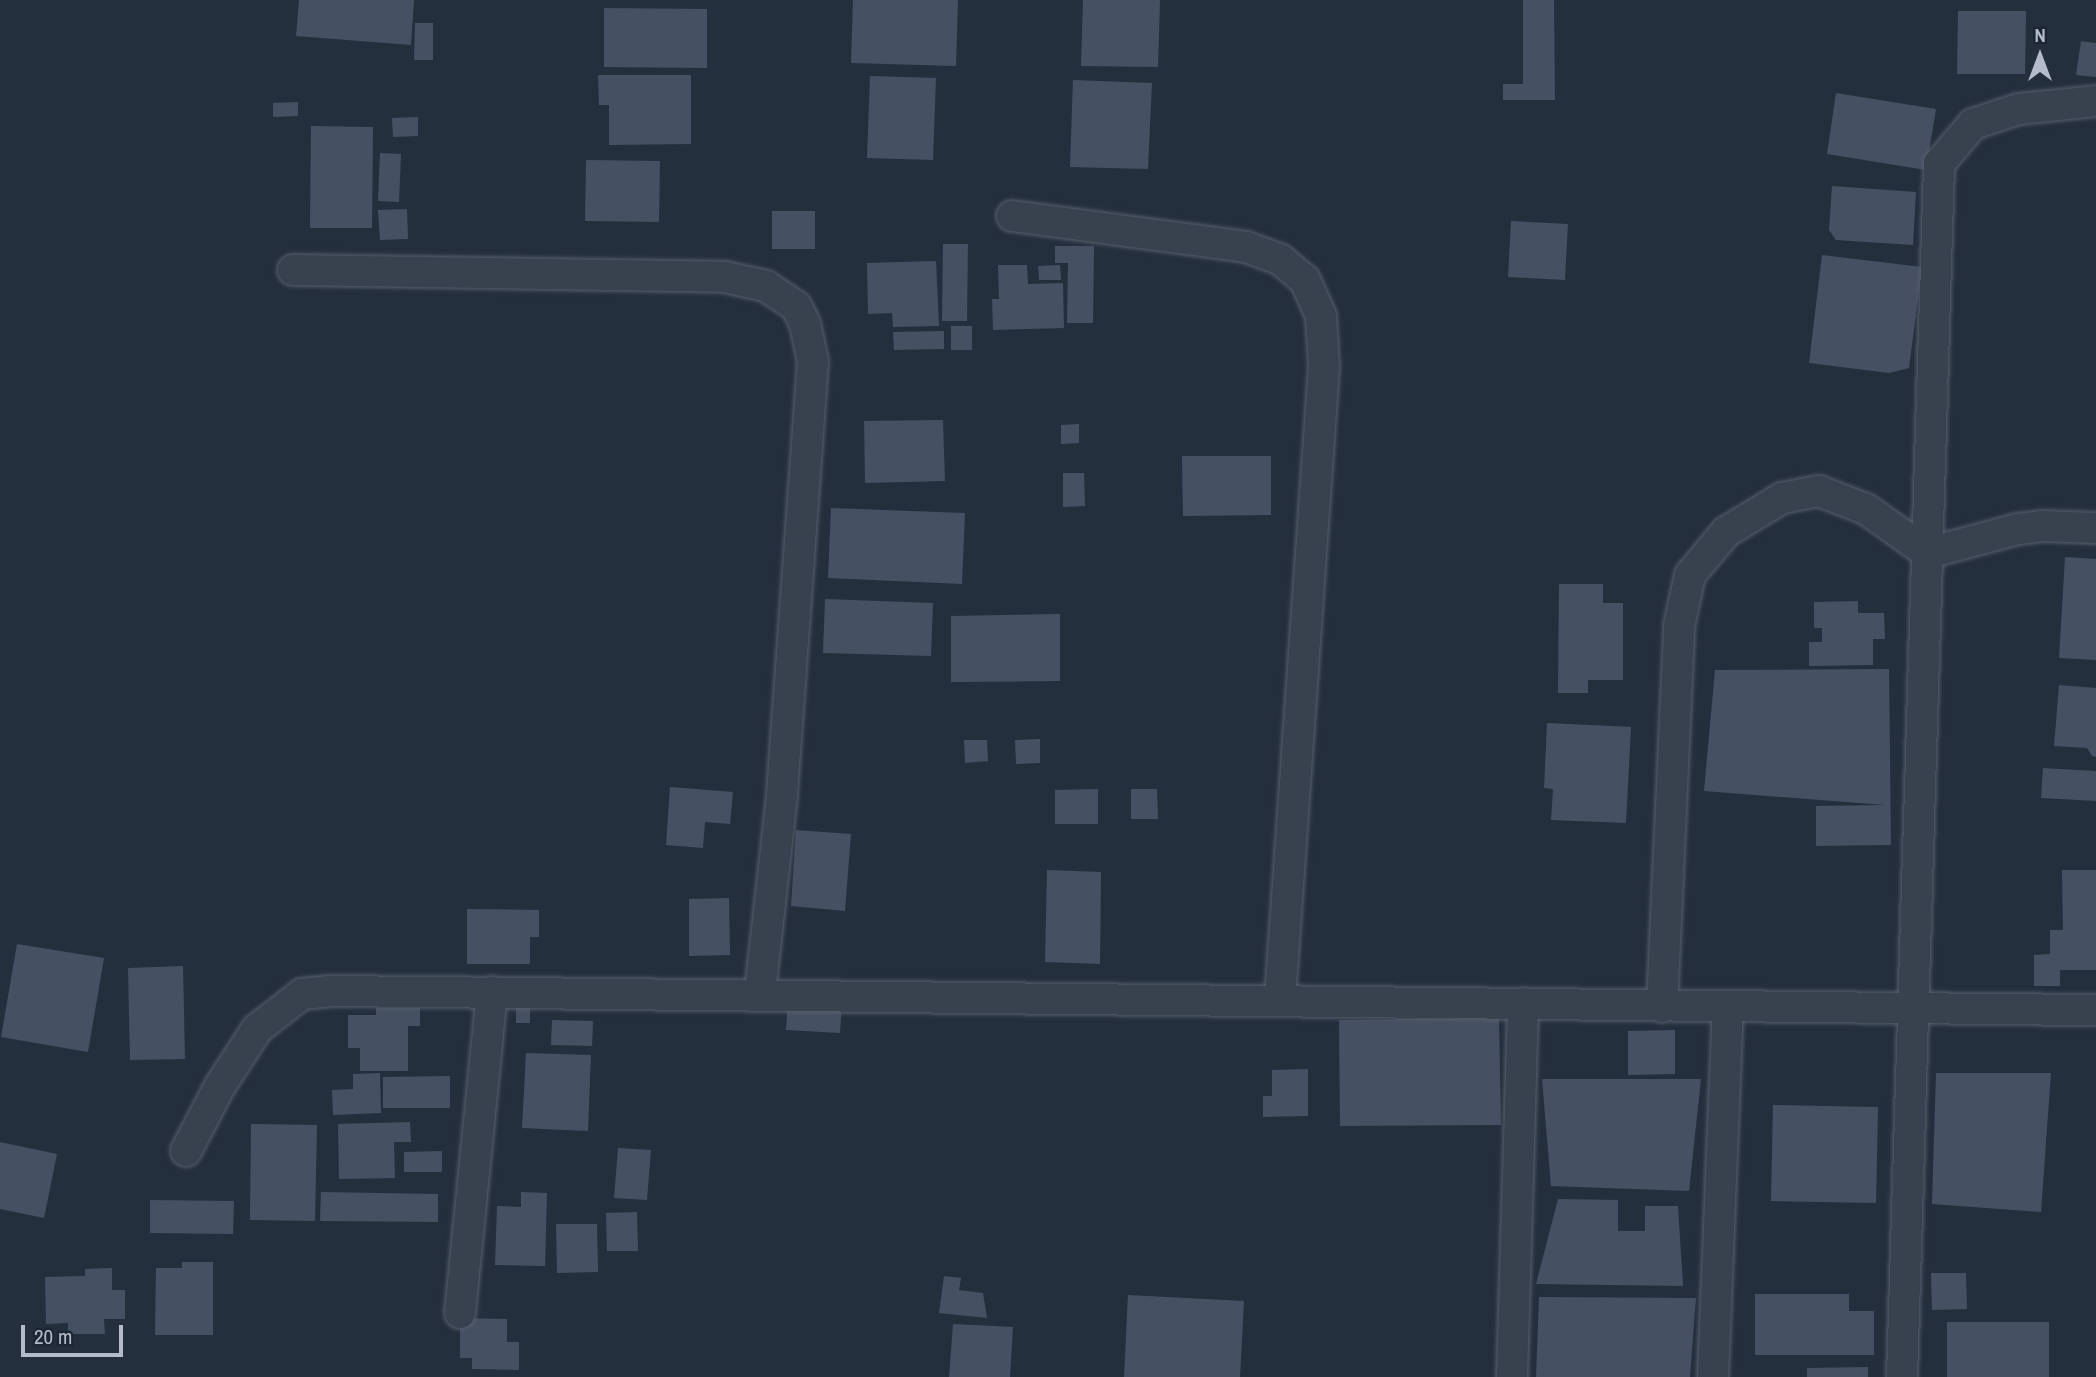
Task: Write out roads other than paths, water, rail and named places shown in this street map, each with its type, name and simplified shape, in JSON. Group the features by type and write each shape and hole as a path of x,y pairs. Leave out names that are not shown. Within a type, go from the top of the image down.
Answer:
{"street":[{"path":"1902,1377 1939,164 1973,124 2019,109 2096,101"},
{"path":"1012,216 1246,247 1281,260 1305,280 1321,316 1324,367 1280,999"},
{"path":"293,270 725,277 766,286 796,306 805,324 813,361 782,796 760,993"},
{"path":"1662,1007 1679,626 1690,575 1726,532 1782,498 1819,491 1866,509 1928,553"},
{"path":"1928,553 2018,529 2042,526 2096,528"},
{"path":"186,1151 220,1086 257,1029 302,994 331,991 760,993 1662,1007 2096,1010"},
{"path":"460,1313 492,992"},
{"path":"1512,1377 1523,1003"},
{"path":"1713,1377 1728,1007"}]}
